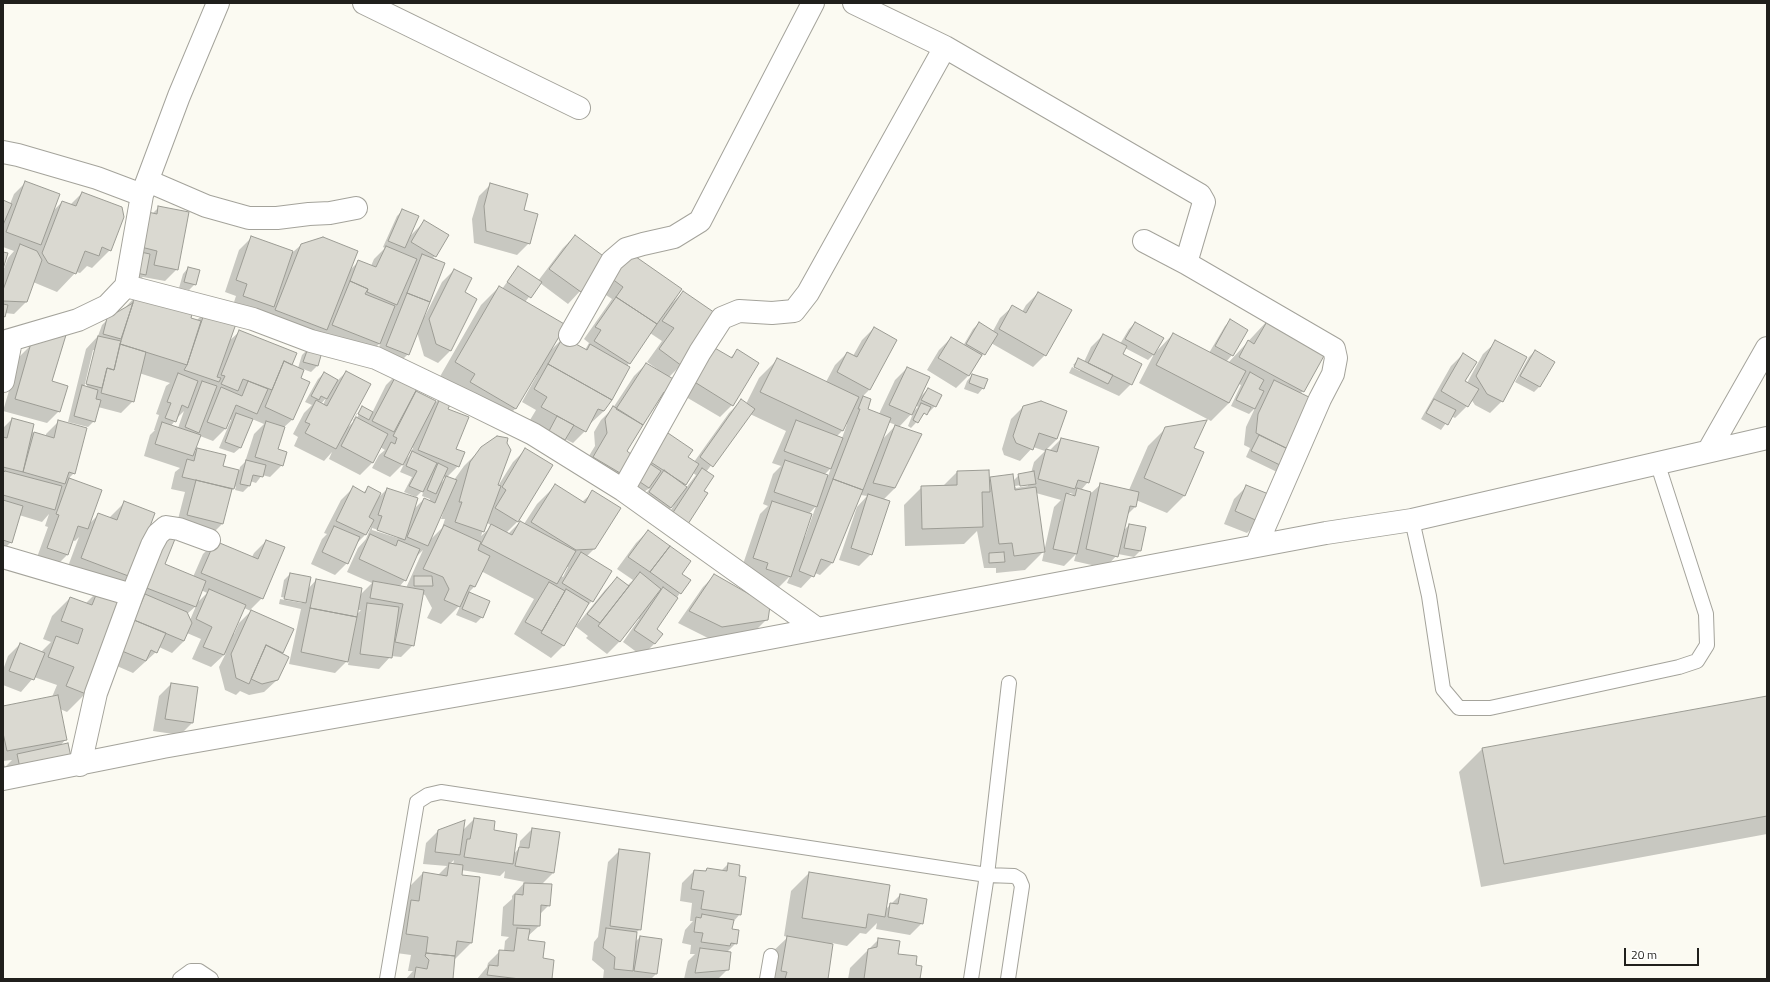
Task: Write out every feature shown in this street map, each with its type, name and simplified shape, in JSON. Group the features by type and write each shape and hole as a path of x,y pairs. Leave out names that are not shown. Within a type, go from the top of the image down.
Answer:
{"street":[{"path":"3,381 7,341 78,320 107,306 126,286 145,188 179,96 218,3"},
{"path":"364,3 579,108"},
{"path":"570,335 612,261 626,250 643,244 674,237 700,221 813,3"},
{"path":"854,3 945,47 1200,195 1204,202 1186,263"},
{"path":"623,490 700,352 722,318 739,311 772,313 794,312 808,293 945,47"},
{"path":"3,152 97,178 145,188 249,218 277,218 330,213 356,208"},
{"path":"1144,241 1186,263 1334,349 1336,358 1334,370 1256,546"},
{"path":"126,286 253,319 311,341 376,358 533,434 623,490 816,628"},
{"path":"1710,450 1767,348"},
{"path":"3,779 80,765 163,747 568,676 1326,533 1412,520 1657,462 1767,438"},
{"path":"80,765 96,693 132,595 152,545 158,534 166,527 179,529 209,540"},
{"path":"3,557 132,595"}],"lane":[{"path":"1412,520 1429,596 1443,689 1459,708 1490,708 1679,667 1698,661 1707,645 1706,614 1657,462"},
{"path":"971,979 987,875 1009,683"},
{"path":"387,979 417,802 428,795 441,792 987,875 1014,876 1022,883 1008,979"},
{"path":"767,979 771,956"},
{"path":"180,979 191,971 199,971 211,979"}],"building":[{"path":"25,181 60,194 41,245 6,232"},
{"path":"490,183 528,194 524,210 538,214 530,244 486,231 484,206"},
{"path":"82,192 122,207 124,217 111,251 102,247 99,256 85,251 76,274 48,263 42,253 62,201 76,206"},
{"path":"3,200 12,204 3,225"},
{"path":"158,206 189,212 178,270 154,265 157,251 141,247 148,212 157,214"},
{"path":"402,209 419,216 405,248 388,241"},
{"path":"424,220 449,235 436,257 411,242"},
{"path":"575,235 610,261 593,277 581,292 549,269"},
{"path":"251,236 293,251 274,307 243,296 247,284 236,280"},
{"path":"323,237 358,251 327,330 275,310 301,244"},
{"path":"20,244 37,251 42,260 27,302 3,301 3,290"},
{"path":"386,246 417,259 397,305 367,292 368,289 350,281 358,260 376,267"},
{"path":"136,251 150,254 146,275 132,272"},
{"path":"3,252 8,253 3,269"},
{"path":"629,252 682,289 657,324 616,297 623,287 611,278"},
{"path":"422,254 445,263 430,302 407,293"},
{"path":"518,266 542,282 531,298 507,282"},
{"path":"188,267 200,270 196,285 184,282"},
{"path":"454,269 472,278 465,292 477,299 451,351 436,344 429,319"},
{"path":"350,281 368,289 365,294 395,306 380,344 332,325"},
{"path":"499,286 566,325 516,409 470,382 475,374 455,362"},
{"path":"683,291 718,315 682,366 659,349 674,328 662,321"},
{"path":"1038,292 1072,310 1046,356 999,329 1012,305 1026,313"},
{"path":"407,293 430,302 409,355 386,346"},
{"path":"135,296 192,314 191,318 201,321 187,365 120,344"},
{"path":"616,297 657,324 630,364 594,341 601,330 595,327"},
{"path":"133,303 121,339 103,334 107,318"},
{"path":"3,304 8,305 5,317 3,316"},
{"path":"205,311 237,321 217,377 221,378 219,382 184,370"},
{"path":"1269,318 1325,354 1304,392 1239,357 1248,340 1254,344"},
{"path":"1230,319 1248,330 1233,356 1215,346"},
{"path":"979,322 998,334 985,355 966,344"},
{"path":"1135,322 1164,338 1154,355 1125,339"},
{"path":"874,327 897,340 870,390 837,372 847,352 857,357"},
{"path":"239,330 297,353 292,365 284,361 272,390 243,379 238,391 221,384 225,376 221,375"},
{"path":"1173,333 1246,371 1229,403 1156,365"},
{"path":"1103,334 1127,346 1123,354 1142,364 1132,385 1088,363"},
{"path":"66,335 52,381 68,386 60,412 15,399 31,343"},
{"path":"98,336 121,341 114,370 107,368 102,388 86,384"},
{"path":"563,337 587,350 590,344 630,367 612,400 548,364"},
{"path":"951,337 982,355 969,376 938,358"},
{"path":"1495,340 1527,357 1503,402 1487,394 1476,376"},
{"path":"120,344 146,352 134,402 101,393 107,368 114,370"},
{"path":"713,347 732,358 737,349 759,363 733,406 693,381"},
{"path":"308,348 322,352 318,366 303,362"},
{"path":"1535,350 1555,362 1540,387 1520,376"},
{"path":"1463,353 1477,362 1465,381 1479,389 1468,407 1441,391"},
{"path":"777,358 859,397 843,431 760,392"},
{"path":"1078,358 1113,375 1108,384 1074,367"},
{"path":"284,361 304,370 301,378 310,382 293,420 265,407"},
{"path":"646,363 675,380 667,394 664,392 643,425 616,409"},
{"path":"548,364 612,400 604,411 598,409 586,432 541,407 547,397 534,389"},
{"path":"907,367 930,377 912,415 889,405"},
{"path":"346,371 371,384 336,449 305,433 310,424 305,422 316,400 327,406"},
{"path":"324,372 338,380 327,399 321,396 319,400 311,396"},
{"path":"398,372 420,383 394,432 372,421"},
{"path":"1250,372 1264,380 1259,389 1264,391 1255,409 1236,400"},
{"path":"178,373 198,381 188,408 182,405 176,422 165,418 171,403 167,402"},
{"path":"972,374 988,379 984,389 969,383"},
{"path":"1274,380 1317,401 1292,451 1256,433 1258,414"},
{"path":"202,381 217,386 199,433 185,427"},
{"path":"248,381 268,389 257,414 236,405 226,429 207,422 221,387 242,396"},
{"path":"82,385 98,390 96,399 101,400 95,422 74,416"},
{"path":"928,388 942,395 936,407 921,400"},
{"path":"416,391 436,401 403,465 384,456 391,442 395,444 397,438 393,436"},
{"path":"441,396 452,400 448,409 469,417 456,449 465,452 459,467 418,450"},
{"path":"863,396 871,399 868,409 891,418 863,490 833,479 860,409 858,409"},
{"path":"741,399 755,409 713,467 700,457"},
{"path":"1434,399 1456,410 1448,425 1426,413"},
{"path":"1041,401 1067,411 1057,439 1039,433 1033,450 1016,443 1013,436 1023,406"},
{"path":"921,403 931,407 927,415 924,413 918,423 913,420"},
{"path":"362,406 373,412 369,420 358,414"},
{"path":"613,406 643,425 627,451 632,455 620,473 593,457 607,433 605,419"},
{"path":"236,413 253,419 241,448 225,442"},
{"path":"557,416 574,425 565,440 549,431"},
{"path":"356,417 388,434 373,463 341,446"},
{"path":"12,418 34,424 23,472 3,467 3,437 7,438"},
{"path":"58,420 87,428 75,474 69,472 65,484 23,472 34,432 54,438"},
{"path":"796,420 843,438 831,469 784,451"},
{"path":"1207,420 1194,448 1204,452 1185,496 1144,478 1165,427"},
{"path":"266,421 285,427 278,449 287,452 283,466 255,457"},
{"path":"162,422 201,435 193,456 155,444"},
{"path":"895,425 922,434 895,488 873,483"},
{"path":"665,431 693,450 688,457 699,464 686,485 646,459"},
{"path":"1259,435 1292,451 1284,467 1251,451"},
{"path":"497,436 508,438 507,443 511,450 498,485 501,486 484,532 455,522 462,502 459,502 470,462 481,447"},
{"path":"1061,438 1099,447 1089,483 1078,480 1075,489 1038,479 1046,449 1057,452"},
{"path":"197,448 226,455 223,466 239,470 234,489 182,477 187,459 194,461"},
{"path":"525,448 553,465 518,522 495,508 506,490 502,487"},
{"path":"412,451 437,463 423,492 409,486 417,471 406,466"},
{"path":"246,460 266,465 263,477 253,475 250,486 240,484"},
{"path":"785,460 828,475 817,507 774,492"},
{"path":"438,463 448,468 436,494 427,490"},
{"path":"649,463 661,471 649,488 637,480"},
{"path":"702,468 714,476 704,491 708,493 688,524 672,514"},
{"path":"664,470 687,487 671,508 649,492"},
{"path":"989,470 990,492 982,492 983,527 922,529 921,486 957,485 957,471"},
{"path":"5,471 62,486 55,510 3,495 3,473"},
{"path":"1034,471 1036,484 1020,486 1018,474"},
{"path":"1013,474 1015,490 1036,487 1045,552 1014,556 1012,543 999,544 990,477"},
{"path":"446,476 457,480 428,546 407,537 424,498 435,503"},
{"path":"69,478 102,490 88,529 78,526 68,555 47,548 59,515 56,514"},
{"path":"833,479 863,490 833,563 821,559 814,577 799,571"},
{"path":"196,480 232,489 223,524 187,515"},
{"path":"1100,483 1139,492 1136,507 1130,506 1118,557 1086,549"},
{"path":"555,484 585,503 592,490 621,508 595,549 576,550 531,522"},
{"path":"1246,485 1271,495 1260,522 1235,511"},
{"path":"353,486 365,493 368,486 381,493 369,517 374,520 366,535 336,521"},
{"path":"387,488 418,498 405,540 377,530 382,516 378,515"},
{"path":"1077,488 1091,492 1077,554 1053,549 1066,493 1075,496"},
{"path":"868,494 890,501 872,555 851,548"},
{"path":"3,500 23,506 12,543 3,540"},
{"path":"124,501 155,513 131,577 81,558 98,513 117,520"},
{"path":"772,501 812,514 791,577 766,569 768,563 753,558"},
{"path":"520,521 576,551 557,584 481,544 491,524 512,535"},
{"path":"1129,524 1146,527 1141,551 1124,548"},
{"path":"444,525 481,542 478,550 490,556 475,587 470,585 460,607 444,600 449,589 443,577 423,569"},
{"path":"334,526 360,537 348,564 322,552"},
{"path":"648,530 670,546 650,572 628,557"},
{"path":"166,534 175,539 165,564 206,581 196,607 144,587"},
{"path":"370,534 396,546 398,540 420,549 406,581 359,559"},
{"path":"266,540 285,547 263,599 201,573 215,541 258,559"},
{"path":"670,546 691,561 682,574 691,580 681,594 650,572"},
{"path":"581,552 612,571 593,602 562,583"},
{"path":"1004,552 1005,562 989,563 989,553"},
{"path":"640,572 661,589 620,642 598,626"},
{"path":"290,573 311,577 306,603 284,599"},
{"path":"714,574 770,606 768,620 722,627 689,611"},
{"path":"414,576 432,576 433,586 414,586"},
{"path":"617,577 629,586 600,623 587,614"},
{"path":"316,579 362,588 357,617 310,608"},
{"path":"373,581 424,590 414,646 395,642 403,604 370,598"},
{"path":"549,582 565,591 542,631 525,622"},
{"path":"663,587 678,598 657,629 663,634 655,644 634,630"},
{"path":"209,589 246,605 224,655 203,647 212,627 196,619"},
{"path":"566,589 589,603 564,646 541,633"},
{"path":"98,590 123,599 86,694 66,686 74,667 48,657 56,636 78,644 83,629 61,621 70,597 92,605"},
{"path":"469,592 490,601 483,618 462,609"},
{"path":"145,594 187,612 192,623 184,641 134,620"},
{"path":"367,603 399,607 392,658 360,654"},
{"path":"310,608 357,617 348,662 301,652"},
{"path":"251,610 294,629 283,653 266,645 249,684 236,678 231,654"},
{"path":"134,620 166,633 157,653 151,650 146,661 122,651"},
{"path":"20,643 45,653 34,680 9,671"},
{"path":"266,645 289,657 278,680 262,684 251,679"},
{"path":"171,683 198,687 193,723 165,719"},
{"path":"58,695 67,740 7,751 3,733 3,706"},
{"path":"1767,696 1767,816 1504,864 1482,748"},
{"path":"68,743 71,757 20,768 17,754"},
{"path":"474,818 495,821 494,830 517,834 513,864 464,857 467,839 470,839"},
{"path":"465,820 460,855 435,852 438,830"},
{"path":"532,828 560,832 554,873 515,866 519,847 529,848"},
{"path":"619,849 650,853 641,930 610,926"},
{"path":"449,863 463,865 462,875 480,877 472,943 457,941 455,956 426,953 428,937 406,934 411,900 419,901 423,872 447,876"},
{"path":"728,863 740,865 739,876 746,877 741,915 701,909 704,891 691,889 694,870 706,871 707,868 727,871"},
{"path":"809,872 890,885 885,917 868,914 866,928 802,918"},
{"path":"524,883 552,884 550,906 541,905 540,926 513,925 515,894 523,895"},
{"path":"900,894 927,899 923,924 888,917 890,903 898,904"},
{"path":"702,914 734,920 732,929 739,930 737,944 731,943 730,946 701,942 703,933 694,932 696,917 701,918"},
{"path":"517,928 530,929 528,940 545,942 543,958 554,960 552,979 520,979 487,975 489,965 498,966 499,950 514,951"},
{"path":"606,928 637,932 633,971 614,969 615,957 603,948"},
{"path":"640,936 662,939 657,974 634,971"},
{"path":"787,936 833,944 828,979 785,979 787,972 781,971"},
{"path":"878,938 900,941 898,954 917,956 916,965 922,966 920,979 864,979 868,949 877,947"},
{"path":"700,948 731,952 729,970 695,973"},
{"path":"426,953 455,956 453,979 414,979 416,967 427,969 429,960 425,956"}]}
